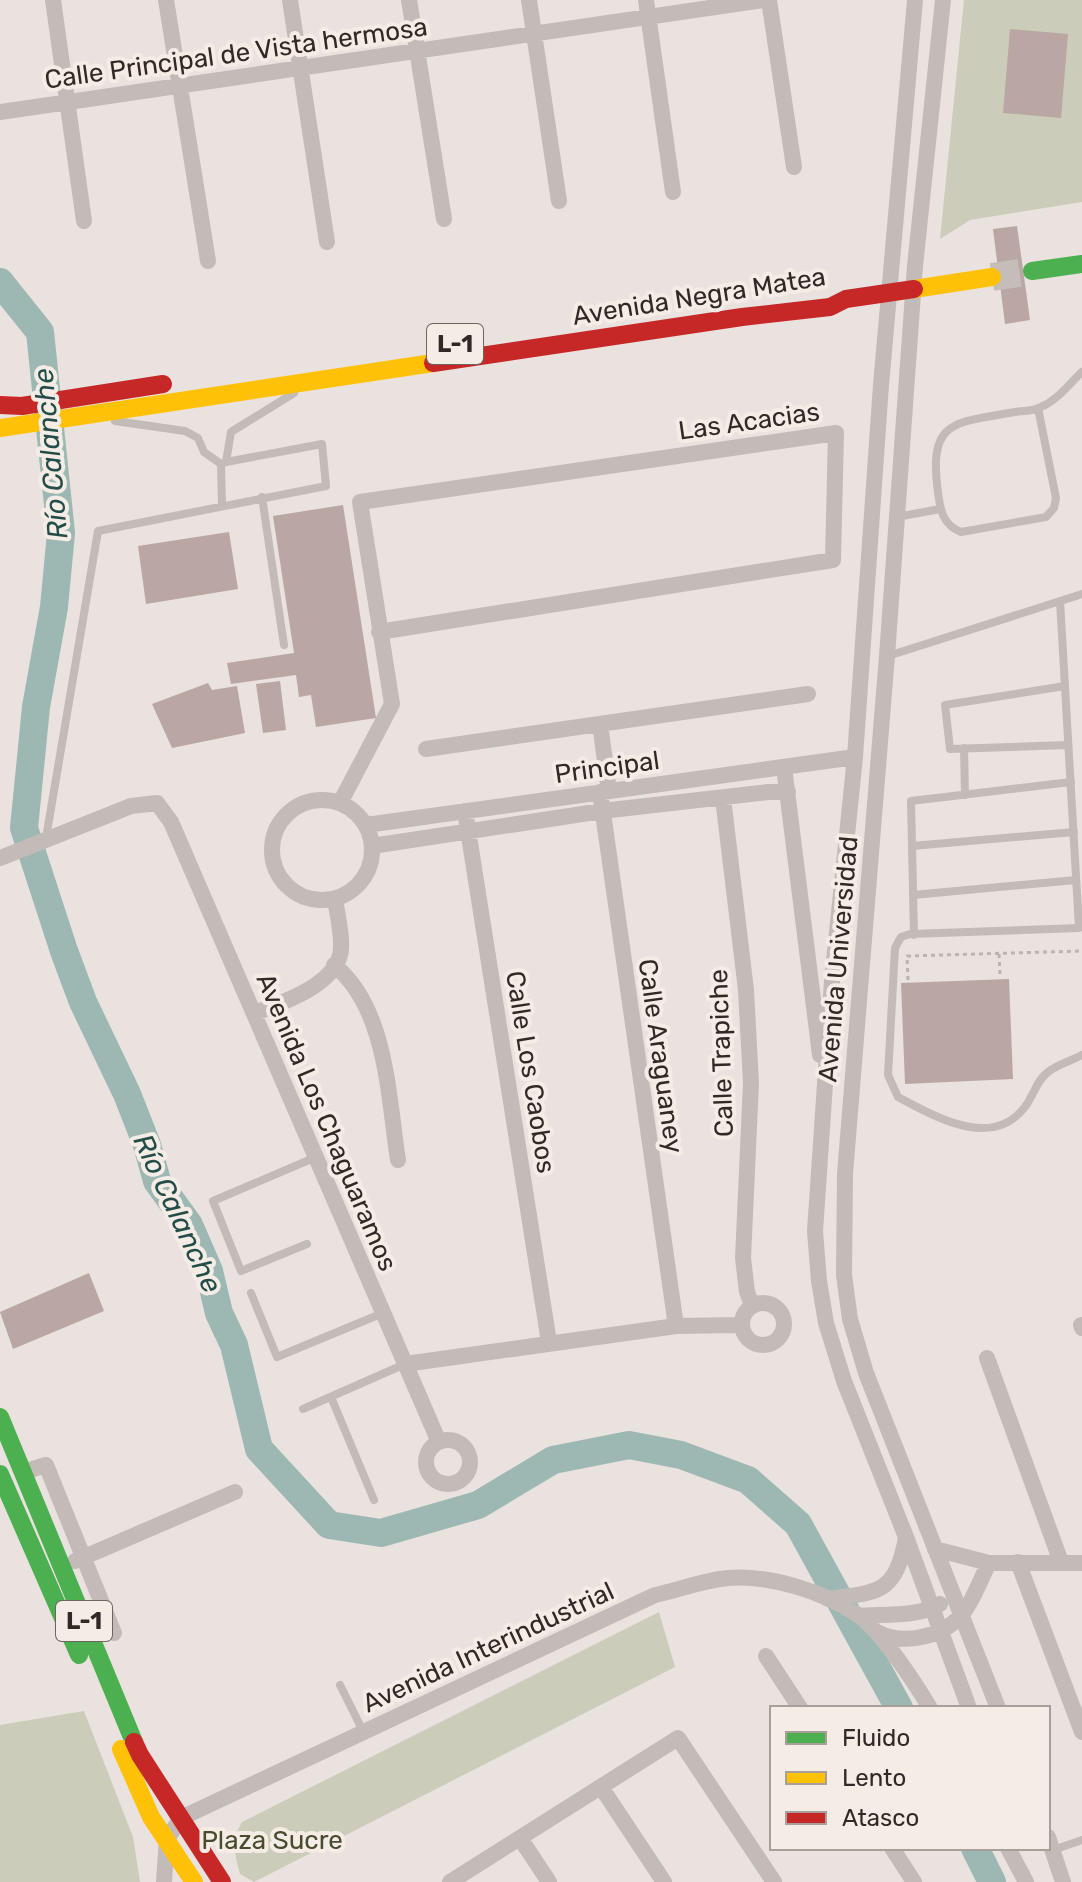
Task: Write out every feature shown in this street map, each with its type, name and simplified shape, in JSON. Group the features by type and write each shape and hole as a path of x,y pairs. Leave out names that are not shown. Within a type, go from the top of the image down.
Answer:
{"main road":[{"path":"1032,271 1082,264"},
{"path":"914,289 992,277"},
{"name":"L-1","path":"846,299 914,289"},
{"name":"Avenida Negra Matea","path":"208,378 825,293 846,299"},
{"name":"Avenida Negra Matea","path":"0,428 23,415 314,380 830,307 846,299"},
{"name":"Avenida Negra Matea","path":"68,411 176,383"},
{"name":"Avenida Negra Matea","path":"0,405 23,415"},
{"name":"L-1","path":"0,1417 140,1755 222,1882"},
{"name":"L-1","path":"0,1474 151,1817 194,1882"}],"street":[{"path":"53,0 84,221"},
{"path":"166,0 208,261"},
{"path":"290,0 327,242"},
{"path":"409,0 444,219"},
{"path":"529,0 559,201"},
{"path":"767,0 794,167"},
{"name":"Calle Principal de Vista hermosa","path":"0,112 533,34 647,8 767,0"},
{"name":"Avenida Universidad","path":"915,0 881,385 855,757 832,981 815,1231 826,1323 844,1381 968,1706"},
{"name":"Avenida Universidad","path":"943,0 915,266 845,1174 844,1275 850,1319 866,1373 997,1706"},
{"path":"647,8 673,192"},
{"name":"Las Acacias","path":"340,803 392,704 379,632 360,502 836,433 833,560 379,632"},
{"path":"861,662 887,656"},
{"path":"426,749 808,694"},
{"name":"Calle Araguaney","path":"600,724 604,792 602,811 676,1326"},
{"name":"Principal","path":"366,825 855,757"},
{"name":"Avenida Universidad","path":"784,767 824,1093"},
{"name":"Principal","path":"372,846 602,811 788,792"},
{"name":"Calle Trapiche","path":"723,798 748,1021 751,1083 743,1258 747,1292 752,1305"},
{"path":"323,799 340,803 355,811 366,825 372,846 370,863 363,879 351,891 335,899 318,900 301,896 287,886 277,872 273,847 280,822 291,810 306,802 323,799"},
{"name":"Avenida Los Chaguaramos","path":"41,841 131,806 157,803 171,822 439,1442"},
{"name":"Calle Los Caobos","path":"465,811 549,1342"},
{"path":"6,856 41,841"},
{"path":"255,1013 310,990 324,979 334,965 340,955 335,899"},
{"path":"334,965 352,982 367,1007 379,1045 398,1160"},
{"path":"764,1303 778,1309 784,1319 782,1334 774,1343 759,1346 746,1339 741,1325 752,1305 764,1303"},
{"path":"405,1364 676,1326 741,1325"},
{"path":"987,1358 1061,1562"},
{"path":"23,1472 46,1465 114,1633"},
{"path":"62,1567 235,1492"},
{"name":"Avenida Interindustrial","path":"828,1599 872,1593 885,1585 895,1576 906,1537"},
{"path":"935,1549 989,1563 1082,1563"},
{"path":"1018,1562 1082,1732"},
{"path":"872,1629 887,1637 900,1639 924,1636 940,1629 962,1614 989,1563"},
{"name":"Avenida Interindustrial","path":"181,1818 655,1595 727,1578 765,1580 808,1592 859,1616 902,1664 929,1706"},
{"path":"859,1616 933,1608 954,1595"},
{"path":"766,1656 799,1706"},
{"path":"450,1882 678,1738 774,1882"},
{"path":"601,1787 664,1882"},
{"path":"151,1817 162,1882"},
{"path":"162,1882 167,1839 181,1818"},
{"path":"520,1838 549,1882"},
{"path":"1050,1844 1065,1881"},
{"path":"893,1850 914,1882"},
{"path":"1009,1850 1026,1882"},
{"path":"1022,1850 1033,1882"}],"lane":[{"path":"1038,408 1056,498 1054,508 1046,517 961,532 951,528 940,509 934,464 935,450 942,435 955,423 1038,408 1060,395 1082,372"},
{"path":"222,504 223,463 231,432 314,380"},
{"path":"41,841 98,531 222,504 326,486 322,444 223,463 204,452 198,438 185,431 68,411"},
{"path":"262,497 284,645"},
{"path":"896,518 940,509"},
{"path":"887,656 1082,594"},
{"path":"1060,601 1079,928 901,937 895,948 888,1075 898,1097 952,1123 978,1128 996,1127 1024,1108 1043,1076 1051,1069 1082,1055"},
{"path":"1065,686 945,705 950,749 1068,745"},
{"path":"964,748 965,795"},
{"path":"914,935 911,801 1071,782"},
{"path":"912,846 1074,832"},
{"path":"913,895 1076,880"},
{"path":"307,1244 241,1271 213,1201 316,1157"},
{"path":"251,1293 277,1357 383,1313"},
{"path":"303,1409 405,1364"},
{"path":"331,1397 374,1500"},
{"path":"340,1685 364,1732"},
{"path":"1050,1844 1082,1840"}],"path":[{"path":"908,980 907,956 1082,951"},
{"path":"999,954 1000,975"}],"green space":[{"path":"964,0 1082,0 1082,202 970,220 940,239"},
{"name":"Plaza Sucre","path":"659,1612 675,1667 254,1882 240,1874 235,1847 242,1822"},
{"path":"84,1711 133,1837 140,1882 0,1882 0,1725"}],"building":[{"path":"1010,29 1068,34 1061,118 1003,113"},
{"path":"1017,226 1030,320 1005,324 993,229"},
{"path":"343,505 376,718 316,727 311,695 299,697 296,675 231,684 227,663 294,653 273,516"},
{"path":"229,532 238,589 146,604 138,546"},
{"path":"280,681 286,730 263,733 256,684"},
{"path":"208,683 212,690 237,686 245,733 172,748 152,704"},
{"path":"1009,979 1013,1079 905,1084 901,983"},
{"path":"89,1273 104,1311 13,1349 0,1312"}],"waterway":[{"name":"Río Calanche","path":"0,282 40,332 61,533 54,607 36,707 24,828 83,1002 127,1094 157,1181 189,1225 209,1271 219,1313 234,1345 259,1449 329,1525 381,1533 478,1505 553,1460 629,1445 681,1455 748,1480 798,1524 898,1706"},
{"name":"Río Calanche","path":"976,1850 992,1882"}],"tunnel":[{"path":"992,277 1032,271"}],"traffic: fast":[{"path":"1032,271 1082,264"},
{"path":"0,1417 134,1742"},
{"path":"0,1474 79,1655"}],"traffic: slow":[{"path":"914,289 992,277"},
{"path":"0,428 433,363"},
{"path":"121,1749 151,1817 194,1882"}],"traffic: jam":[{"path":"433,363 830,307 846,299 914,289"},
{"path":"0,405 22,406 163,384"},
{"path":"134,1742 222,1882"}]}
